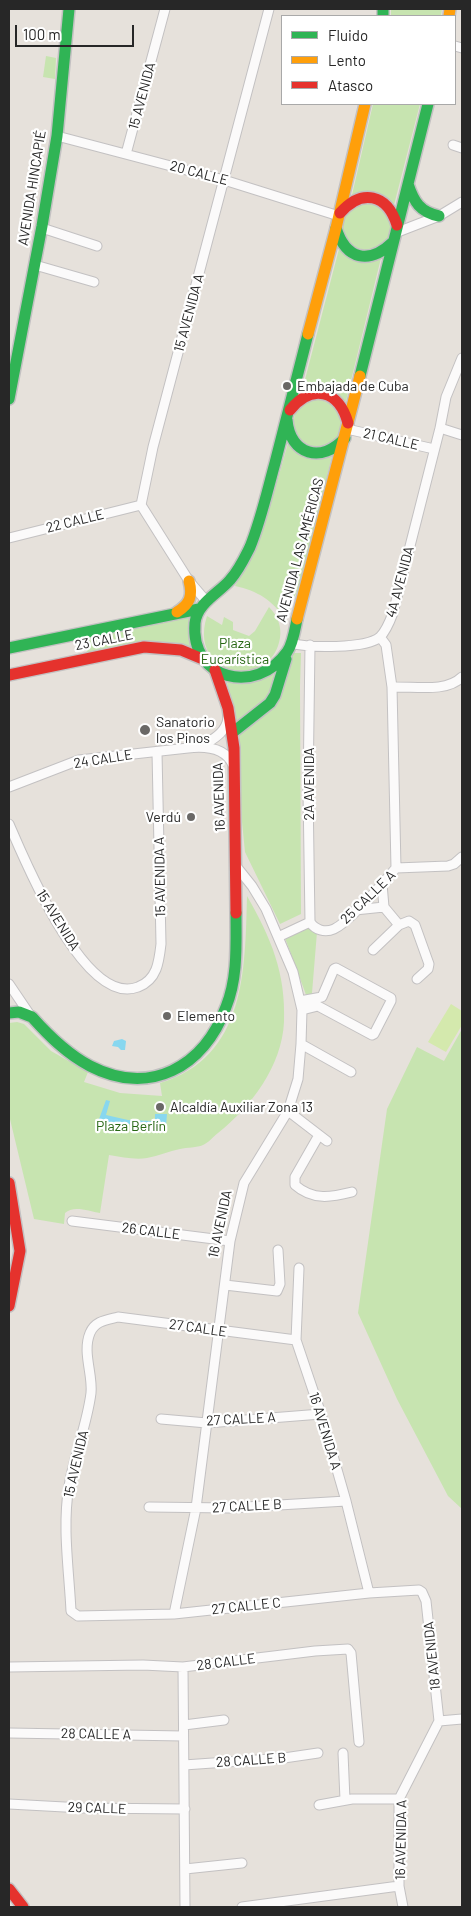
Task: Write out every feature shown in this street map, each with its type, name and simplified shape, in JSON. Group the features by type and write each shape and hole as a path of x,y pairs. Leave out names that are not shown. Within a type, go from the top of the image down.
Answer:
{"main road":[{"name":"AVENIDA HINCAPIÉ","path":"9,399 42,228 57,136 69,9"},
{"path":"203,605 229,581 246,556 258,527 336,228 365,105"},
{"name":"AVENIDA LAS AMÉRICAS","path":"203,605 196,620 194,632 198,650 204,660 215,670 226,676 250,679 262,676 278,665 291,643 307,586 428,105"},
{"path":"408,184 415,204 428,214 439,216"},
{"path":"336,228 342,244 356,255 373,256 381,253 395,233 392,211 387,205 374,198 366,197 353,200 347,203 339,214"},
{"path":"319,392 327,394 335,398 342,405 347,414 347,430 338,446 321,454 311,453 302,450 289,435 287,426 289,413 299,398 319,392"},
{"path":"174,614 191,600 192,591 189,581"},
{"name":"23 CALLE","path":"9,675 80,646 203,605"},
{"path":"232,733 270,703 275,695 291,643"},
{"name":"23 CALLE","path":"9,648 80,646 181,650 204,660"},
{"name":"16 AVENIDA","path":"32,1017 58,1045 93,1068 120,1076 146,1078 161,1076 182,1068 194,1059 205,1048 222,1018 232,988 236,959 236,866 232,733 222,684 215,670"},
{"path":"9,1013 19,1012 32,1017"},
{"path":"9,1183 20,1251 9,1306"},
{"path":"9,1889 23,1907"}],"street":[{"name":"15 AVENIDA","path":"126,154 165,9"},
{"name":"15 AVENIDA A","path":"141,505 153,447 269,9"},
{"name":"20 CALLE","path":"57,136 224,180 339,214"},
{"path":"395,233 439,216 462,202"},
{"path":"42,228 97,246"},
{"path":"34,265 94,282"},
{"name":"4A AVENIDA","path":"380,637 390,620 440,428 446,397 462,358"},
{"path":"440,428 462,435"},
{"name":"21 CALLE","path":"347,430 434,449"},
{"path":"141,505 203,605"},
{"name":"22 CALLE","path":"9,538 141,505"},
{"path":"291,643 307,645 357,645 380,637 386,645 392,687 396,868"},
{"name":"2A AVENIDA","path":"307,645 310,922"},
{"path":"392,687 435,687 459,679"},
{"name":"24 CALLE","path":"201,747 224,730 227,725 228,713"},
{"name":"24 CALLE","path":"9,787 79,760 201,747 224,753 230,759 234,768"},
{"name":"15 AVENIDA A","path":"134,989 145,985 154,976 161,944 157,752"},
{"name":"15 AVENIDA","path":"9,824 38,890 58,927 101,979 113,987 125,990 134,989"},
{"name":"25 CALLE A","path":"310,922 320,930 332,930 382,884 396,868 448,866 454,864 462,856"},
{"name":"16 AVENIDA","path":"174,1614 196,1508 230,1241 244,1183 288,1110 298,1078 302,1044 301,1005 297,982 266,909 252,886 236,866"},
{"path":"382,884 384,907 398,926"},
{"path":"355,910 384,907"},
{"path":"373,950 398,926 407,921 414,923 428,962 428,969 416,979"},
{"path":"278,937 310,922"},
{"path":"336,968 391,998 392,1001 372,1035 318,1006 301,1005 322,997 336,968"},
{"path":"9,984 32,1017"},
{"path":"302,1044 351,1072"},
{"path":"288,1110 323,1138 295,1178 295,1185 317,1196 326,1198 352,1192"},
{"name":"26 CALLE","path":"72,1221 230,1241"},
{"path":"225,1285 277,1291 280,1284 278,1250"},
{"name":"16 AVENIDA A","path":"299,1268 296,1340 321,1414 346,1501 369,1593"},
{"name":"27 CALLE","path":"100,1321 118,1317 296,1340"},
{"name":"15 AVENIDA","path":"71,1611 66,1506 69,1485 91,1391 87,1341 90,1331 100,1321"},
{"name":"27 CALLE A","path":"161,1418 207,1423 321,1414"},
{"name":"27 CALLE B","path":"149,1507 196,1508 346,1501"},
{"name":"27 CALLE C","path":"71,1611 78,1616 174,1614 369,1593 416,1589 422,1592"},
{"name":"18 AVENIDA","path":"422,1592 426,1601 439,1721"},
{"name":"28 CALLE","path":"9,1668 143,1665 183,1667 315,1651 348,1649 351,1653 359,1742"},
{"path":"183,1667 185,1907"},
{"path":"439,1721 462,1719"},
{"path":"184,1725 224,1720"},
{"name":"16 AVENIDA A","path":"403,1907 399,1886 399,1799 439,1721"},
{"name":"28 CALLE A","path":"9,1733 183,1736"},
{"name":"28 CALLE B","path":"184,1765 284,1758 318,1753"},
{"path":"343,1753 345,1800"},
{"path":"319,1805 345,1800 399,1799"},
{"name":"29 CALLE","path":"9,1804 185,1810"},
{"path":"185,1869 242,1863"},
{"path":"242,1907 399,1886"}],"green space":[{"path":"391,9 442,9 441,15 391,15"},
{"path":"46,56 56,58 55,79 43,77"},
{"path":"373,105 420,105 394,205 352,195"},
{"path":"359,201 385,207 393,233 374,252 348,246 341,221"},
{"path":"339,249 381,258 346,401 302,391"},
{"path":"318,398 338,408 342,430 333,442 323,447 314,447 299,437 295,429 294,420 296,411 303,403"},
{"path":"288,443 332,456 300,584 285,619 264,597 235,586 260,534"},
{"name":"Plaza Eucarística","path":"269,607 277,617 280,625 280,638 273,655 262,666 248,671 233,670 219,664 209,653 204,637 207,616 222,625 224,617 233,622 233,630 249,636 255,631"},
{"path":"192,616 193,649 87,653 84,638"},
{"path":"293,653 301,653 301,914 280,924 245,852 237,732 272,705"},
{"path":"276,674 273,694 236,726 227,682"},
{"name":"Plaza Berlín","path":"247,896 270,941 280,972 284,1004 282,1038 271,1070 263,1084 242,1111 203,1145 183,1148 142,1159 109,1155 100,1213 72,1209 65,1213 64,1224 34,1219 9,1115 9,1023 17,1022 24,1024 51,1051 88,1072 84,1082 120,1093 162,1096 160,1083 188,1071 210,1053 225,1032 235,1008 241,981 245,953"},
{"path":"309,927 317,932 312,993 314,996 306,995 285,938"},
{"path":"451,1004 462,1011 462,1025 446,1052 428,1042"},
{"path":"462,1029 462,1509 448,1496 397,1399 358,1313 387,1109 417,1047 444,1061"}],"water":[{"path":"122,1039 126,1041 125,1050 112,1046 114,1041"},
{"path":"106,1100 110,1101 106,1115 128,1120 155,1121 155,1114 167,1114 166,1126 139,1128 139,1125 129,1124 127,1132 98,1122"}],"traffic: fast":[{"path":"9,399 57,136 69,9"},
{"path":"383,9 383,15"},
{"path":"360,376 428,105"},
{"path":"408,184 415,201 422,209 439,216"},
{"path":"336,228 340,239 346,247 352,253 359,256 375,254 393,242"},
{"path":"297,619 292,641 287,652 274,666 259,674 243,677 228,675 214,669 203,658 196,642 195,623 200,610 239,568 254,537 308,334"},
{"path":"287,420 289,432 294,441 308,452 327,451 345,438"},
{"path":"9,648 199,609"},
{"path":"232,733 270,703 275,695 286,659"},
{"path":"32,1017 52,1038 74,1056 90,1066 112,1075 133,1078 154,1077 172,1071 189,1060 204,1046 216,1028 226,1007 233,984 236,949 236,913"},
{"path":"9,1013 19,1012 32,1017"}],"traffic: slow":[{"path":"449,15 450,9"},
{"path":"308,334 336,228 365,105"},
{"path":"297,619 360,376"},
{"path":"177,612 188,603 191,591 189,581"}],"traffic: jam":[{"path":"340,213 357,200 373,198 387,207 397,225"},
{"path":"290,410 298,401 307,396 324,394 338,403 348,423"},
{"path":"9,675 144,647 181,650 205,660"},
{"path":"215,670 228,708 234,748 236,913"},
{"path":"9,1183 20,1251 9,1306"},
{"path":"9,1889 23,1907"}],"place":[{"name":"Embajada de Cuba","path":"287,386"},
{"name":"Sanatorio los Pinos","path":"145,730"},
{"name":"Verdú","path":"191,817"},
{"name":"Elemento","path":"167,1016"},
{"name":"Alcaldía Auxiliar Zona 13","path":"160,1107"}]}
